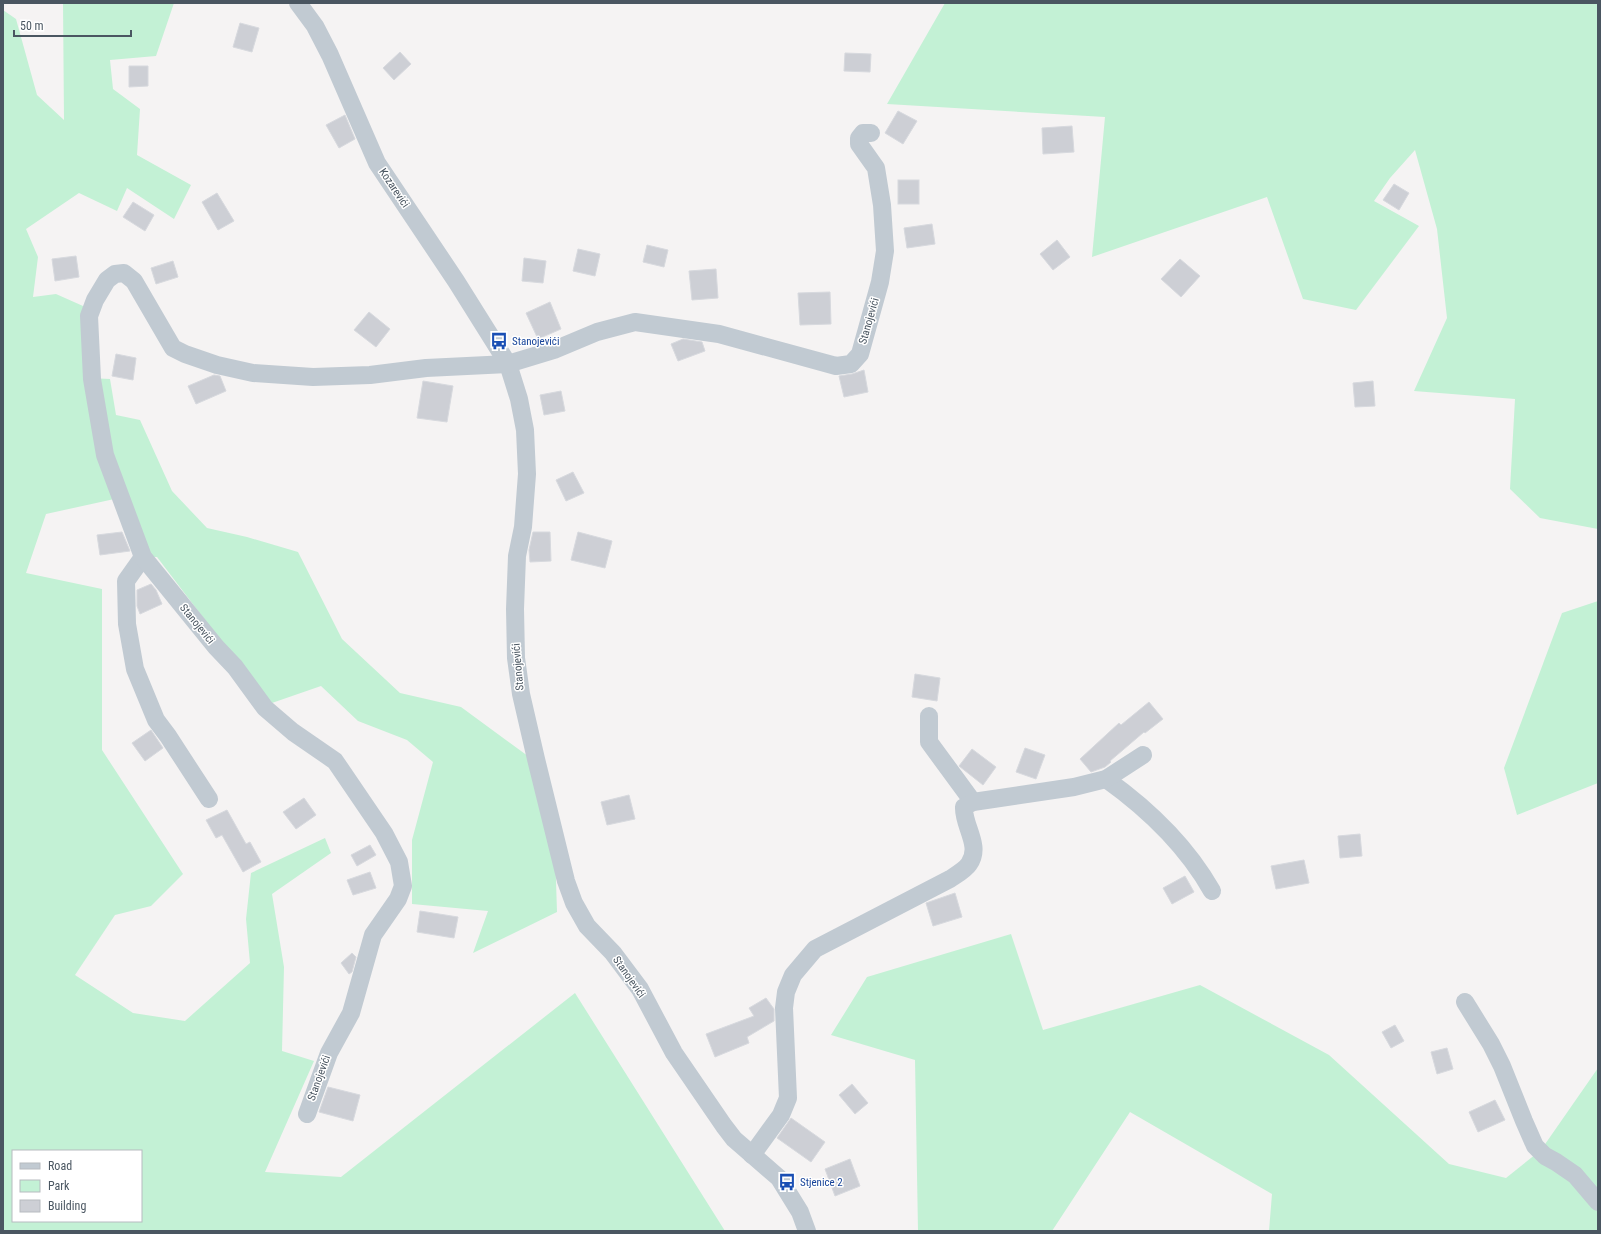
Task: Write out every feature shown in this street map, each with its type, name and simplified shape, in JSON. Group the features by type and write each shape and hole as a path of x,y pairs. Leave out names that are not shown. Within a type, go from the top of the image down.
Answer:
{"street":[{"path":"288,3 297,10 302,7"},
{"name":"Kozarevići","path":"302,7 315,26 330,55 377,163 456,281 508,364"},
{"name":"Stanojevići","path":"306,1114 329,1053 351,1013 373,935 398,899 403,886 399,862 384,833 335,761 293,732 265,708 235,667 216,647 143,557 106,455 92,379 89,316 95,300 107,280 115,274 124,274 134,281 173,348 184,354 217,365 253,373 313,377 370,375 426,368 508,364 554,350 597,332 635,322 719,334 836,366 851,364 860,354 880,282 885,251 882,205 876,168 859,144 859,138 863,133 871,133"},
{"name":"Stanojevići","path":"508,364 519,399 525,430 526,452 523,527 517,556 515,609 517,666 521,694 566,881 574,903 587,926 613,953 640,989 674,1053 698,1090 734,1139 779,1178 800,1212 807,1231"},
{"path":"143,557 126,580 127,624 135,669 156,720 209,799"},
{"path":"929,716 929,742 973,802"},
{"path":"752,1155 781,1115 788,1098 784,1008 786,992 793,976 815,949 950,879 969,864 973,853 973,844 964,815 964,807 973,802 1074,787 1106,779 1143,755"},
{"path":"1106,779 1134,799 1168,832 1201,871 1212,891"},
{"path":"1465,1002 1491,1044 1502,1066 1535,1146 1545,1156 1575,1175 1598,1202"}],"green space":[{"path":"63,3 174,3 156,56 110,60 113,89 140,109 137,155 191,185 174,219 127,188 117,211 79,193 26,229 38,257 33,297 56,294 83,306 89,378 110,379 116,415 140,420 172,491 207,528 247,537 298,552 342,639 400,693 461,707 532,759 555,850 557,912 473,953 488,911 412,904 412,840 433,762 407,740 358,721 321,686 269,704 157,557 143,557 128,496 46,514 26,573 102,589 102,750 183,874 151,906 115,915 75,975 133,1013 185,1021 250,963 246,919 251,873 325,838 331,853 272,894 284,967 282,1051 314,1061 265,1172 341,1177 575,993 725,1231 3,1231 3,10 16,19 37,95 64,120"},
{"path":"945,3 1598,3 1598,529 1540,518 1510,489 1515,399 1414,391 1447,318 1437,229 1415,150 1390,178 1374,201 1419,226 1356,310 1303,299 1267,197 1092,257 1105,117 887,104"},
{"path":"1598,601 1598,783 1517,815 1504,768 1562,613"},
{"path":"1011,934 1043,1030 1200,985 1329,1055 1449,1164 1506,1178 1541,1150 1598,1068 1598,1231 1269,1231 1272,1194 1130,1112 1052,1231 918,1231 915,1060 831,1035 867,977"}],"building":[{"path":"240,23 259,28 252,52 233,47"},
{"path":"400,52 411,64 394,80 383,68"},
{"path":"845,53 871,54 870,72 844,71"},
{"path":"129,66 148,66 148,86 129,87"},
{"path":"898,111 917,121 903,144 885,133"},
{"path":"345,115 355,139 339,148 326,125"},
{"path":"1072,126 1074,152 1043,154 1042,128"},
{"path":"898,180 919,180 919,204 898,204"},
{"path":"1394,184 1409,193 1399,210 1383,200"},
{"path":"217,193 234,221 218,230 202,202"},
{"path":"133,202 154,215 145,231 123,217"},
{"path":"932,224 935,244 907,248 904,228"},
{"path":"1057,240 1070,257 1053,270 1040,254"},
{"path":"647,245 668,250 664,267 643,262"},
{"path":"578,249 600,254 595,276 573,271"},
{"path":"76,256 79,277 55,281 52,259"},
{"path":"524,258 546,261 543,283 522,281"},
{"path":"1180,259 1200,276 1181,297 1161,279"},
{"path":"173,261 178,277 156,284 151,268"},
{"path":"716,269 718,298 692,300 689,271"},
{"path":"830,292 831,324 800,325 798,293"},
{"path":"550,302 561,329 538,339 526,313"},
{"path":"369,312 390,329 376,347 354,330"},
{"path":"683,339 702,342 705,351 678,361 671,344"},
{"path":"116,354 136,358 133,380 112,376"},
{"path":"864,370 868,392 844,397 839,376"},
{"path":"214,375 220,376 226,391 196,404 188,386"},
{"path":"423,381 453,386 447,422 417,418"},
{"path":"1373,381 1375,406 1355,407 1353,383"},
{"path":"561,391 565,411 544,415 540,395"},
{"path":"573,472 584,493 566,501 556,480"},
{"path":"122,532 130,551 100,555 97,535"},
{"path":"533,532 550,532 551,561 530,562 529,550"},
{"path":"578,532 612,541 605,568 571,560"},
{"path":"151,584 156,590 162,604 140,614 137,606 137,590"},
{"path":"915,674 940,678 937,701 912,697"},
{"path":"1149,702 1163,719 1145,733 1144,732 1105,767 1091,772 1080,759 1119,723 1121,725"},
{"path":"151,730 163,748 145,761 132,743"},
{"path":"1025,748 1045,755 1036,779 1016,772"},
{"path":"972,749 996,767 983,785 959,766"},
{"path":"629,795 635,819 607,825 601,802"},
{"path":"304,798 316,815 296,829 283,812"},
{"path":"227,810 246,844 250,842 261,862 243,872 222,835 216,838 206,820"},
{"path":"1360,834 1362,856 1340,858 1338,836"},
{"path":"370,845 376,855 357,866 351,855"},
{"path":"1304,860 1309,883 1276,889 1271,866"},
{"path":"370,872 376,888 353,895 347,880"},
{"path":"1185,876 1194,892 1172,904 1163,888"},
{"path":"955,893 962,917 933,926 926,903"},
{"path":"420,911 458,917 454,938 417,932"},
{"path":"352,953 356,957 352,972 349,974 341,963"},
{"path":"766,998 774,1009 774,1021 747,1037 749,1043 715,1057 706,1034 754,1016 749,1008"},
{"path":"1395,1025 1404,1041 1391,1048 1382,1032"},
{"path":"1447,1048 1453,1069 1437,1074 1431,1052"},
{"path":"852,1084 868,1103 855,1114 839,1095"},
{"path":"328,1087 360,1095 353,1121 319,1112"},
{"path":"1495,1100 1505,1120 1478,1132 1469,1112"},
{"path":"791,1118 825,1142 811,1162 777,1138"},
{"path":"850,1159 860,1186 835,1196 825,1169"}],"place":[{"name":"Stanojevići","path":"499,341"},
{"name":"Stjenice 2","path":"787,1182"}]}
